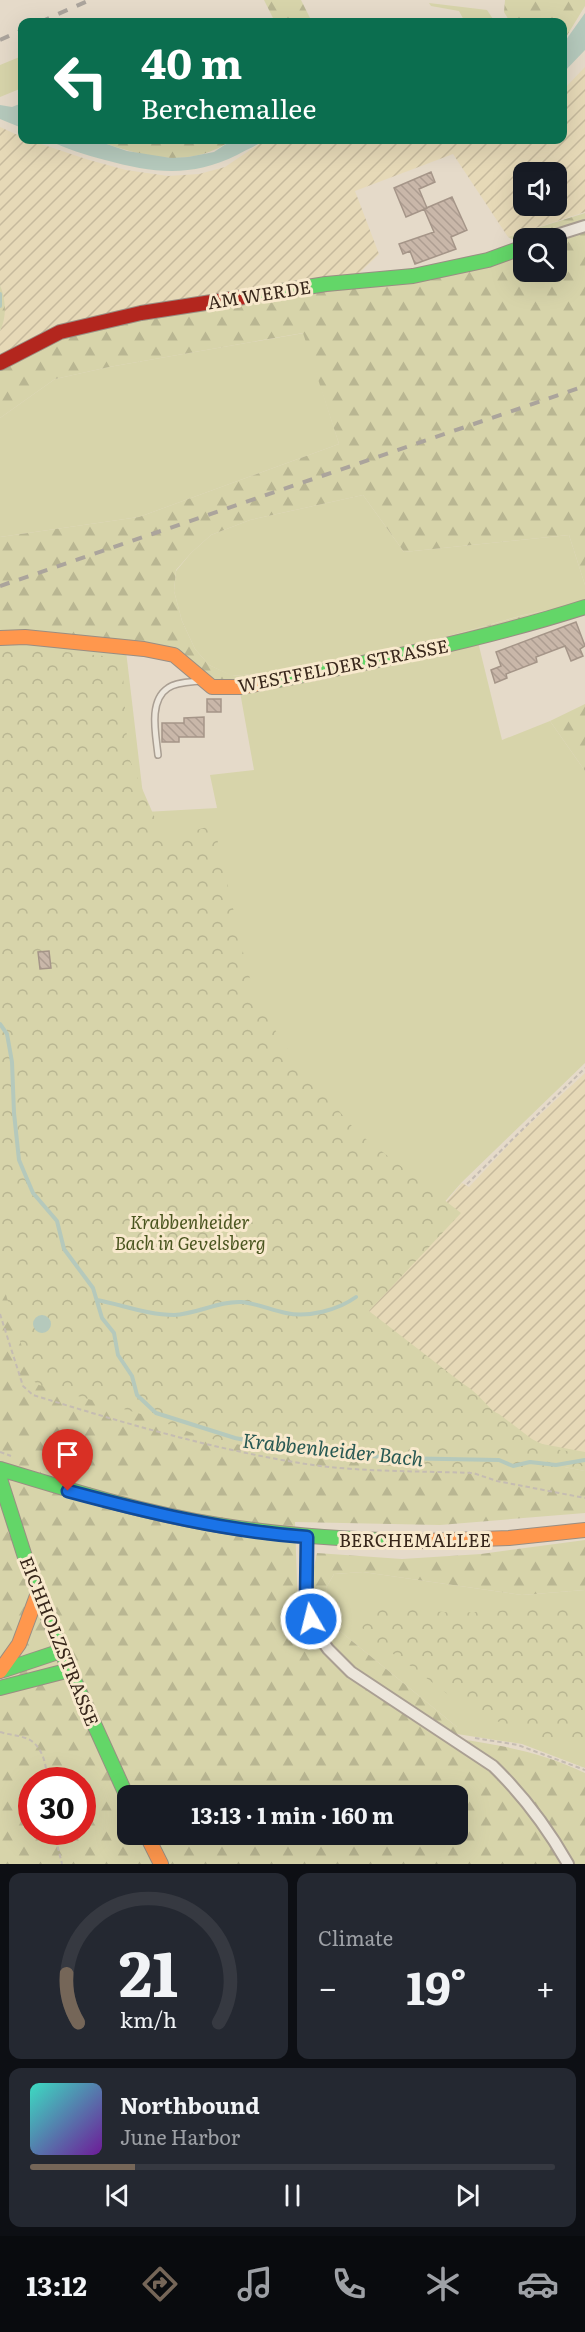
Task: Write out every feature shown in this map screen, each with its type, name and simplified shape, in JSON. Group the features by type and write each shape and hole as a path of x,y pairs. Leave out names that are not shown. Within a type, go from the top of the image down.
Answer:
{"street":[{"path":"567,232 585,226"},
{"name":"AM WERDE","path":"0,363 60,332 141,313 326,284 413,276 488,260 513,251"},
{"name":"WESTFELDER STRASSE","path":"0,638 25,636 144,649 174,655 212,687 241,687 384,660 516,630 585,607"},
{"name":"BERCHEMALLEE","path":"0,1469 68,1491 167,1516 255,1532 368,1541 448,1542 585,1530"},
{"name":"EICHHOLZSTRASSE","path":"0,1479 38,1593 61,1651 122,1785"},
{"path":"307,1537 306,1608 315,1630 328,1649 351,1672 493,1766 514,1786 537,1814 568,1864"},
{"path":"0,1671 12,1658 24,1635 38,1593"},
{"path":"0,1671 61,1651"},
{"path":"0,1688 70,1670"},
{"path":"152,1845 161,1864"}],"lane":[{"path":"158,755 154,723 161,697 168,688 204,680"}],"path":[{"path":"467,1184 516,1133 585,1068"},
{"path":"0,1314 23,1386 33,1395 189,1439 257,1455 316,1465 473,1473 497,1481 585,1498"},
{"path":"0,1452 12,1456"},
{"path":"0,1732 30,1740 41,1752 46,1767"},
{"path":"470,1737 518,1745 585,1770"},
{"path":"57,1845 62,1864"}],"shaded area":[{"path":"585,13 585,50 567,69 567,38"},
{"path":"585,67 585,212 536,228 513,228 513,235 508,237 453,154 355,191 379,254 354,278 0,360 0,331 4,318 4,304 0,285 0,127 18,135 18,144 41,144 126,170 168,176 199,174 225,167 259,144 567,144 567,86"},
{"path":"0,105 12,107 18,105 18,126 0,119"},
{"path":"57,144 107,144 127,151 171,158 214,152 226,144 258,144 220,162 188,170 172,171 139,168 83,154"},
{"path":"585,1073 585,1452 583,1453 537,1443 486,1408 356,1309 462,1183 469,1187 518,1135"},
{"path":"42,1315 48,1318 51,1324 48,1330 42,1333 36,1330 33,1324 36,1318"}],"green space":[{"path":"264,0 301,0 310,18 273,18"},
{"path":"505,0 585,0 585,6 567,35 567,18 508,18 504,12"},
{"path":"429,3 487,10 492,18 463,18 459,11 431,6"},
{"path":"18,58 18,90 0,97 0,65"},
{"path":"108,144 225,144 215,150 181,158 164,158"},
{"path":"585,213 585,585 569,535 404,552 363,495 250,520 211,535 191,553 176,570 174,591 182,621 195,649 209,665 233,676 293,670 428,642 524,615 585,603 460,640 253,682 220,681 212,678 178,654 0,635 0,537 139,517 339,444 303,333 109,367 55,379 0,418 0,365 87,328 413,278 513,244 513,282 567,282 567,228 537,228"},
{"path":"0,285 5,308 0,331"},
{"path":"304,333 339,444 139,517 0,537 0,418 55,379 109,367"},
{"path":"363,495 404,552 569,535 585,585 585,603 523,615 428,642 293,670 232,676 209,665 195,649 182,621 174,591 176,571 191,553 211,535 250,520"},
{"path":"25,639 126,651 145,812 217,808 210,775 254,770 240,692 381,666 478,642 502,740 550,721 585,771 585,1063 462,1182 355,1308 348,1329 387,1363 433,1391 499,1414 537,1443 585,1452 585,1471 513,1457 394,1452 325,1445 229,1426 163,1408 104,1304 68,1218 26,1165 33,1113 0,956 0,640"},
{"name":"Krabbenheider Bach in Gevelsberg","path":"9,646 122,658 128,756 164,839 214,825 246,965 256,998 268,1019 292,1056 357,1132 461,1213 369,1311 473,1391 512,1427 552,1448 585,1452 585,1466 476,1468 389,1464 288,1455 203,1437 141,1414 39,1385 32,1380 0,1275 0,648"},
{"path":"585,704 585,771 550,721"},
{"path":"0,956 513,1457 585,1471 585,1513 440,1525 295,1522 298,1609 315,1618 311,1582 317,1553 402,1559 481,1554 585,1540 585,1590 522,1595 363,1572 334,1574 326,1588 328,1608 341,1632 457,1727 458,1739 523,1751 554,1760 585,1773 585,1864 0,1864"},
{"path":"363,1572 522,1595 585,1590 585,1768 522,1744 457,1734 457,1727 341,1632 328,1608 326,1588 334,1574"},
{"path":"368,1606 457,1613 585,1606 585,1750 525,1734 462,1705 404,1661 366,1636 361,1625 361,1613 363,1608"}],"building":[{"path":"431,172 435,182 419,189 427,208 406,217 394,188"},
{"path":"452,197 467,230 451,237 456,249 415,264 410,251 403,254 399,244 434,232 424,209"},
{"path":"576,622 585,646 580,649 583,656 571,661 565,646 536,657 537,662 506,674 507,678 495,683 491,670 501,666 496,652"},
{"path":"207,699 221,699 221,712 207,712"},
{"path":"204,717 204,737 179,737 179,742 162,742 162,723 184,723 184,718"},
{"path":"49,951 51,968 40,969 38,952"}],"waterway":[{"name":"Krabbenheider Bach","path":"0,294 0,306"},
{"name":"Krabbenheider Bach","path":"0,1024 7,1034 12,1062 19,1160 33,1193 57,1221 64,1249 93,1288 102,1318 114,1333 118,1355 132,1376 137,1395 156,1413 235,1438 280,1447 392,1458 499,1460 513,1466 530,1462 556,1465 585,1460"},
{"path":"97,1300 164,1315 183,1314 232,1302 252,1304 286,1313 313,1314 332,1309 356,1297"}],"railway":[{"path":"49,18 90,0"},
{"path":"0,40 18,32"},
{"path":"0,586 585,386"}],"traffic: fast":[{"path":"244,297 326,284 413,276 488,260 513,251"},
{"path":"262,683 384,659 465,640 585,607"},
{"path":"0,1469 135,1508 218,1525 321,1537 424,1541"},
{"path":"0,1479 25,1557 61,1651 122,1785"},
{"path":"4,1670 61,1651"},
{"path":"0,1688 70,1670"}],"traffic: slow":[{"path":"0,638 25,637 144,649 174,655 212,687 241,687 262,683"},
{"path":"424,1541 509,1538 585,1530"},
{"path":"0,1671 19,1644 38,1593"},
{"path":"152,1845 161,1864"}],"traffic: jam":[{"path":"0,363 60,332 141,313 244,297"}],"route":[{"path":"68,1491 167,1516 218,1526 307,1537 306,1608 311,1619"}]}
